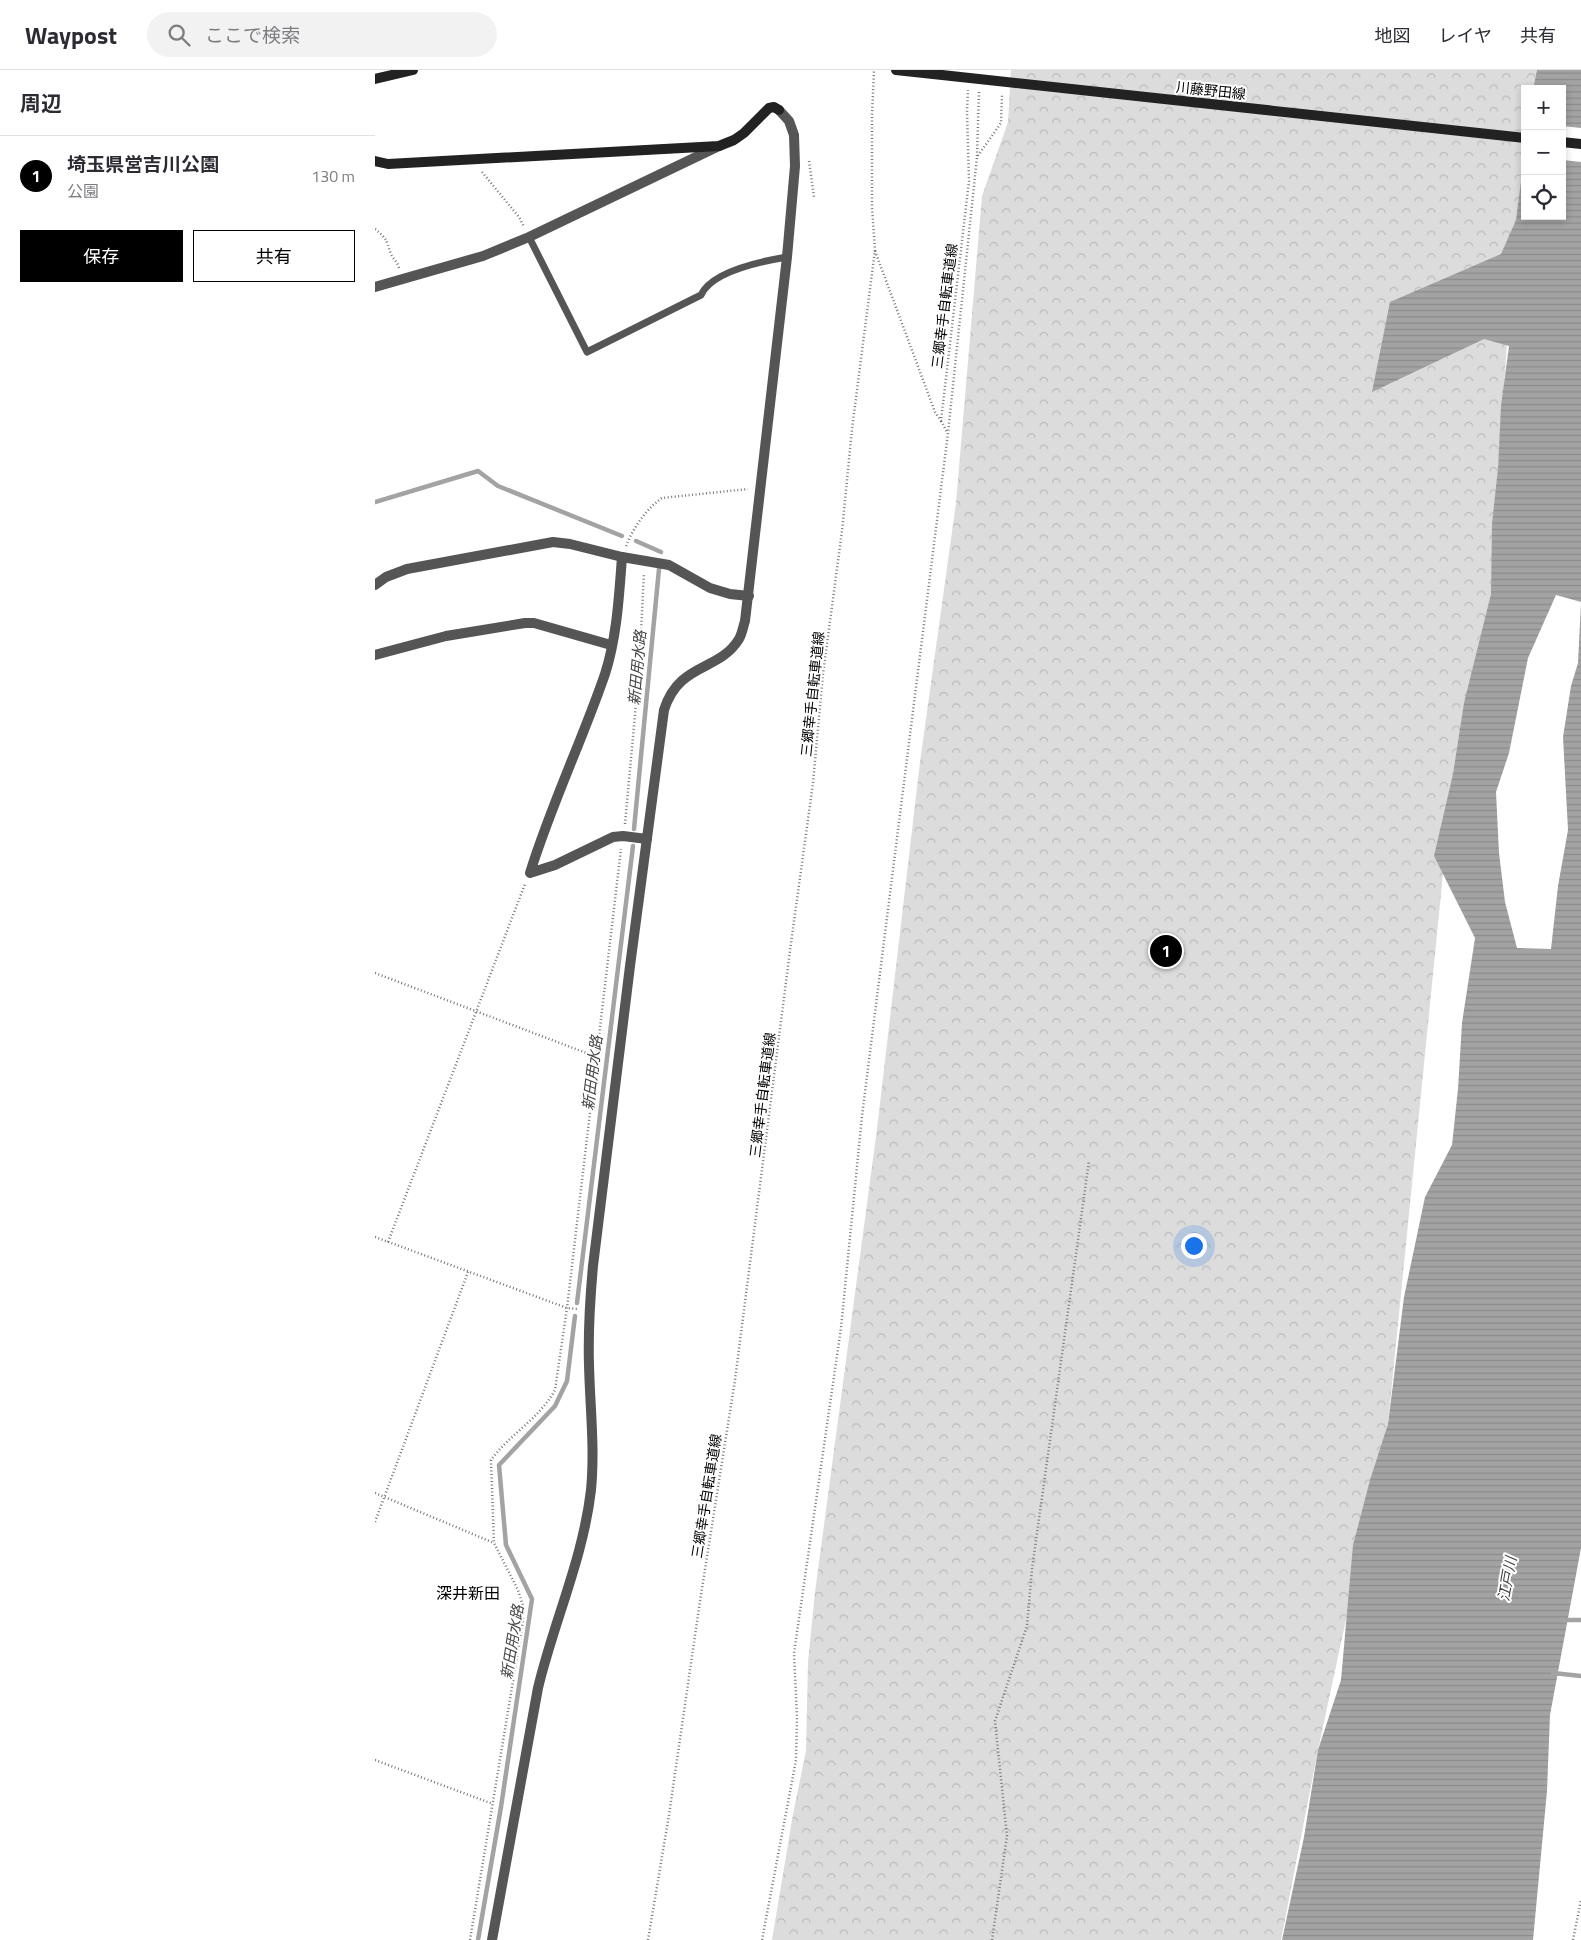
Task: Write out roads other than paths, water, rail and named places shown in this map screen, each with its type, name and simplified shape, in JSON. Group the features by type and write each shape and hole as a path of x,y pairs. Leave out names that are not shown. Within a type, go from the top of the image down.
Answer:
{"main road":[{"path":"375,79 413,70"},
{"name":"川藤野田線","path":"895,70 1521,138"},
{"path":"375,162 389,164 719,146 734,140 744,133 769,108 774,107 779,110"},
{"path":"1566,142 1581,144"}],"street":[{"path":"493,1940 538,1688 547,1652 577,1559 587,1516 593,1456 589,1310 598,1223 665,710 668,698 685,677 721,657 739,639 745,621 749,596 787,256 796,151 791,127 779,110"},
{"path":"375,287 483,256 529,238 719,146"},
{"path":"375,585 386,577 407,569 543,543 570,544 622,557 669,565 710,588 731,594 749,596"},
{"path":"622,557 618,614 605,672 539,842 530,873 555,865 613,837 623,836 647,839"},
{"path":"375,655 446,636 525,623 535,623 611,645"}],"lane":[{"path":"529,238 587,352 701,295 708,284 749,264 787,256"}],"water":[{"name":"江戸川","path":"1537,70 1581,70 1581,602 1556,595 1528,658 1509,753 1496,792 1499,853 1505,902 1517,948 1551,949 1558,886 1568,830 1563,737 1571,686 1578,663 1581,603 1581,1548 1550,1715 1547,1791 1533,1940 1282,1940 1304,1837 1318,1750 1341,1680 1353,1545 1370,1480 1388,1424 1404,1297 1425,1197 1452,1145 1462,1023 1475,938 1434,856 1453,774 1464,703 1491,594 1492,524 1498,468 1501,406 1509,346 1484,339 1372,392 1390,302 1501,254 1516,220 1521,181 1521,220 1566,220 1566,85 1534,85"}],"waterway":[{"path":"375,502 478,471 498,486 622,536"},
{"path":"636,541 661,552"},
{"name":"新田用水路","path":"634,829 659,569"},
{"name":"新田用水路","path":"577,1303 633,846"},
{"name":"新田用水路","path":"478,1940 501,1807 532,1599 506,1545 499,1465 555,1406 567,1381 575,1316"},
{"path":"1562,1620 1581,1620"},
{"path":"1553,1673 1581,1676"}],"place":[{"name":"埼玉県営吉川公園","path":"1166,951"}],"district":[{"name":"深井新田","path":"468,1593"}]}
